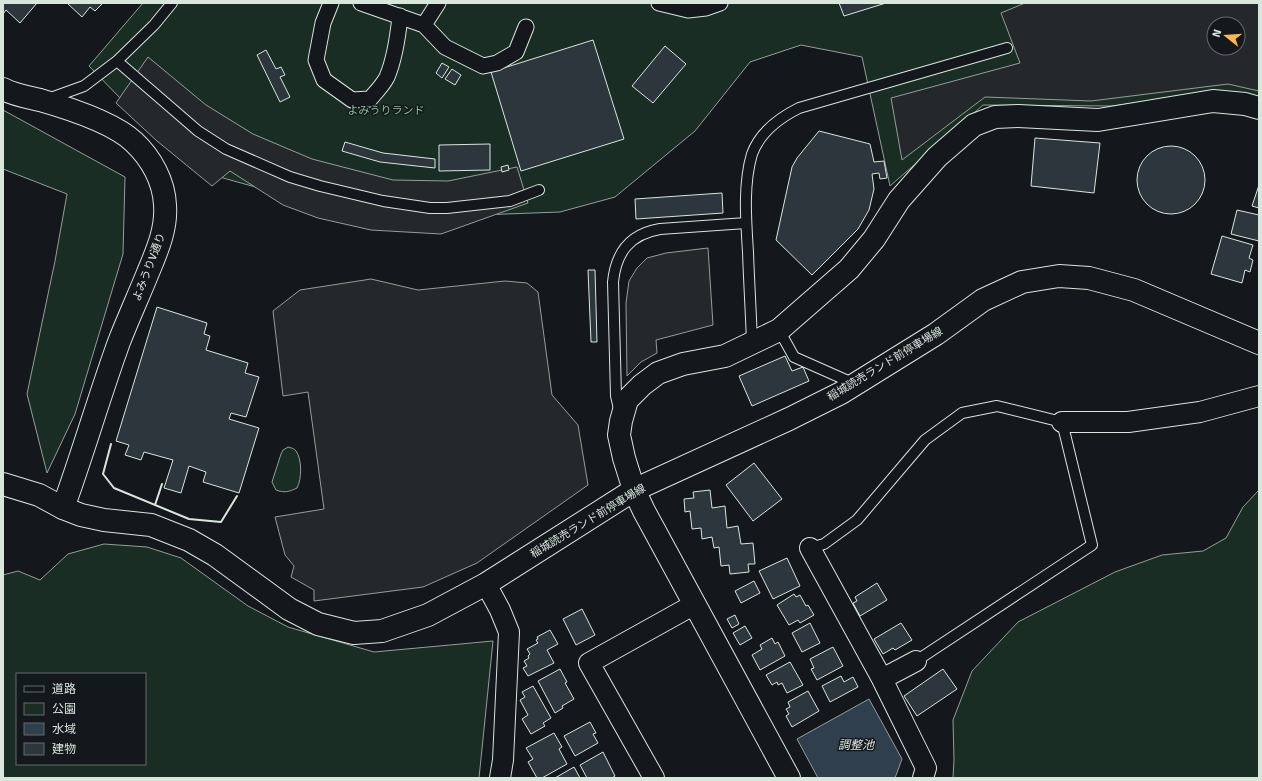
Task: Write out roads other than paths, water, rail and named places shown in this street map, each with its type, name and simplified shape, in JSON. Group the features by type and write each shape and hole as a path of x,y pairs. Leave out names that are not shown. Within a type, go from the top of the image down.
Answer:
{"street":[{"path":"331,3 323,23 316,60 324,80 352,100 370,99 379,90 387,77 398,39 400,16"},
{"path":"361,3 424,25 445,47 483,66 497,63 516,52 526,27"},
{"path":"424,25 438,3"},
{"path":"659,3 688,10 706,8 720,3"},
{"name":"よみうりV通り","path":"3,89 90,117 122,133 133,141 147,156 163,188 165,224 158,248 119,342 63,508"},
{"path":"789,778 634,490 624,458 619,435 627,400 642,385 658,373 683,364 725,356 779,330 849,269 874,239 899,200 937,157 974,125 995,117 1018,116 1098,120 1213,101 1245,104 1259,108"},
{"name":"稲城読売ランド前停車場線","path":"3,484 39,495 63,508 81,515 104,520 151,525 189,540 203,547 289,609 318,624 354,633 382,631 428,615 486,584 634,490 789,419 856,384 936,334 983,300 1022,282 1058,276 1089,278 1134,290 1259,343"},
{"path":"1062,422 1128,422 1200,412 1259,396"},
{"path":"810,548 882,679 926,768 923,778"},
{"path":"486,584 500,610 508,632 504,753 500,778"},
{"path":"654,778 589,663 695,604"},
{"path":"882,679 916,661"}],"lane":[{"path":"42,101 84,86 117,60 154,25 172,3"},
{"path":"752,343 746,223 747,177 753,153 764,133 781,117 799,108 1006,48"},
{"path":"117,60 198,131 226,149 290,177 320,186 383,201 436,208 510,201 539,190"},
{"path":"621,421 616,396 612,282 617,258 632,240 648,231 660,228 746,223"},
{"path":"779,330 794,357 856,384"},
{"path":"810,548 824,544 857,520 925,440 962,413 997,406 1062,422 1092,545 916,661"}],"water":[{"name":"調整池","path":"869,699 902,759 895,778 818,778 797,739"}],"park label":[{"name":"よみうりランド","path":"386,110"}]}
